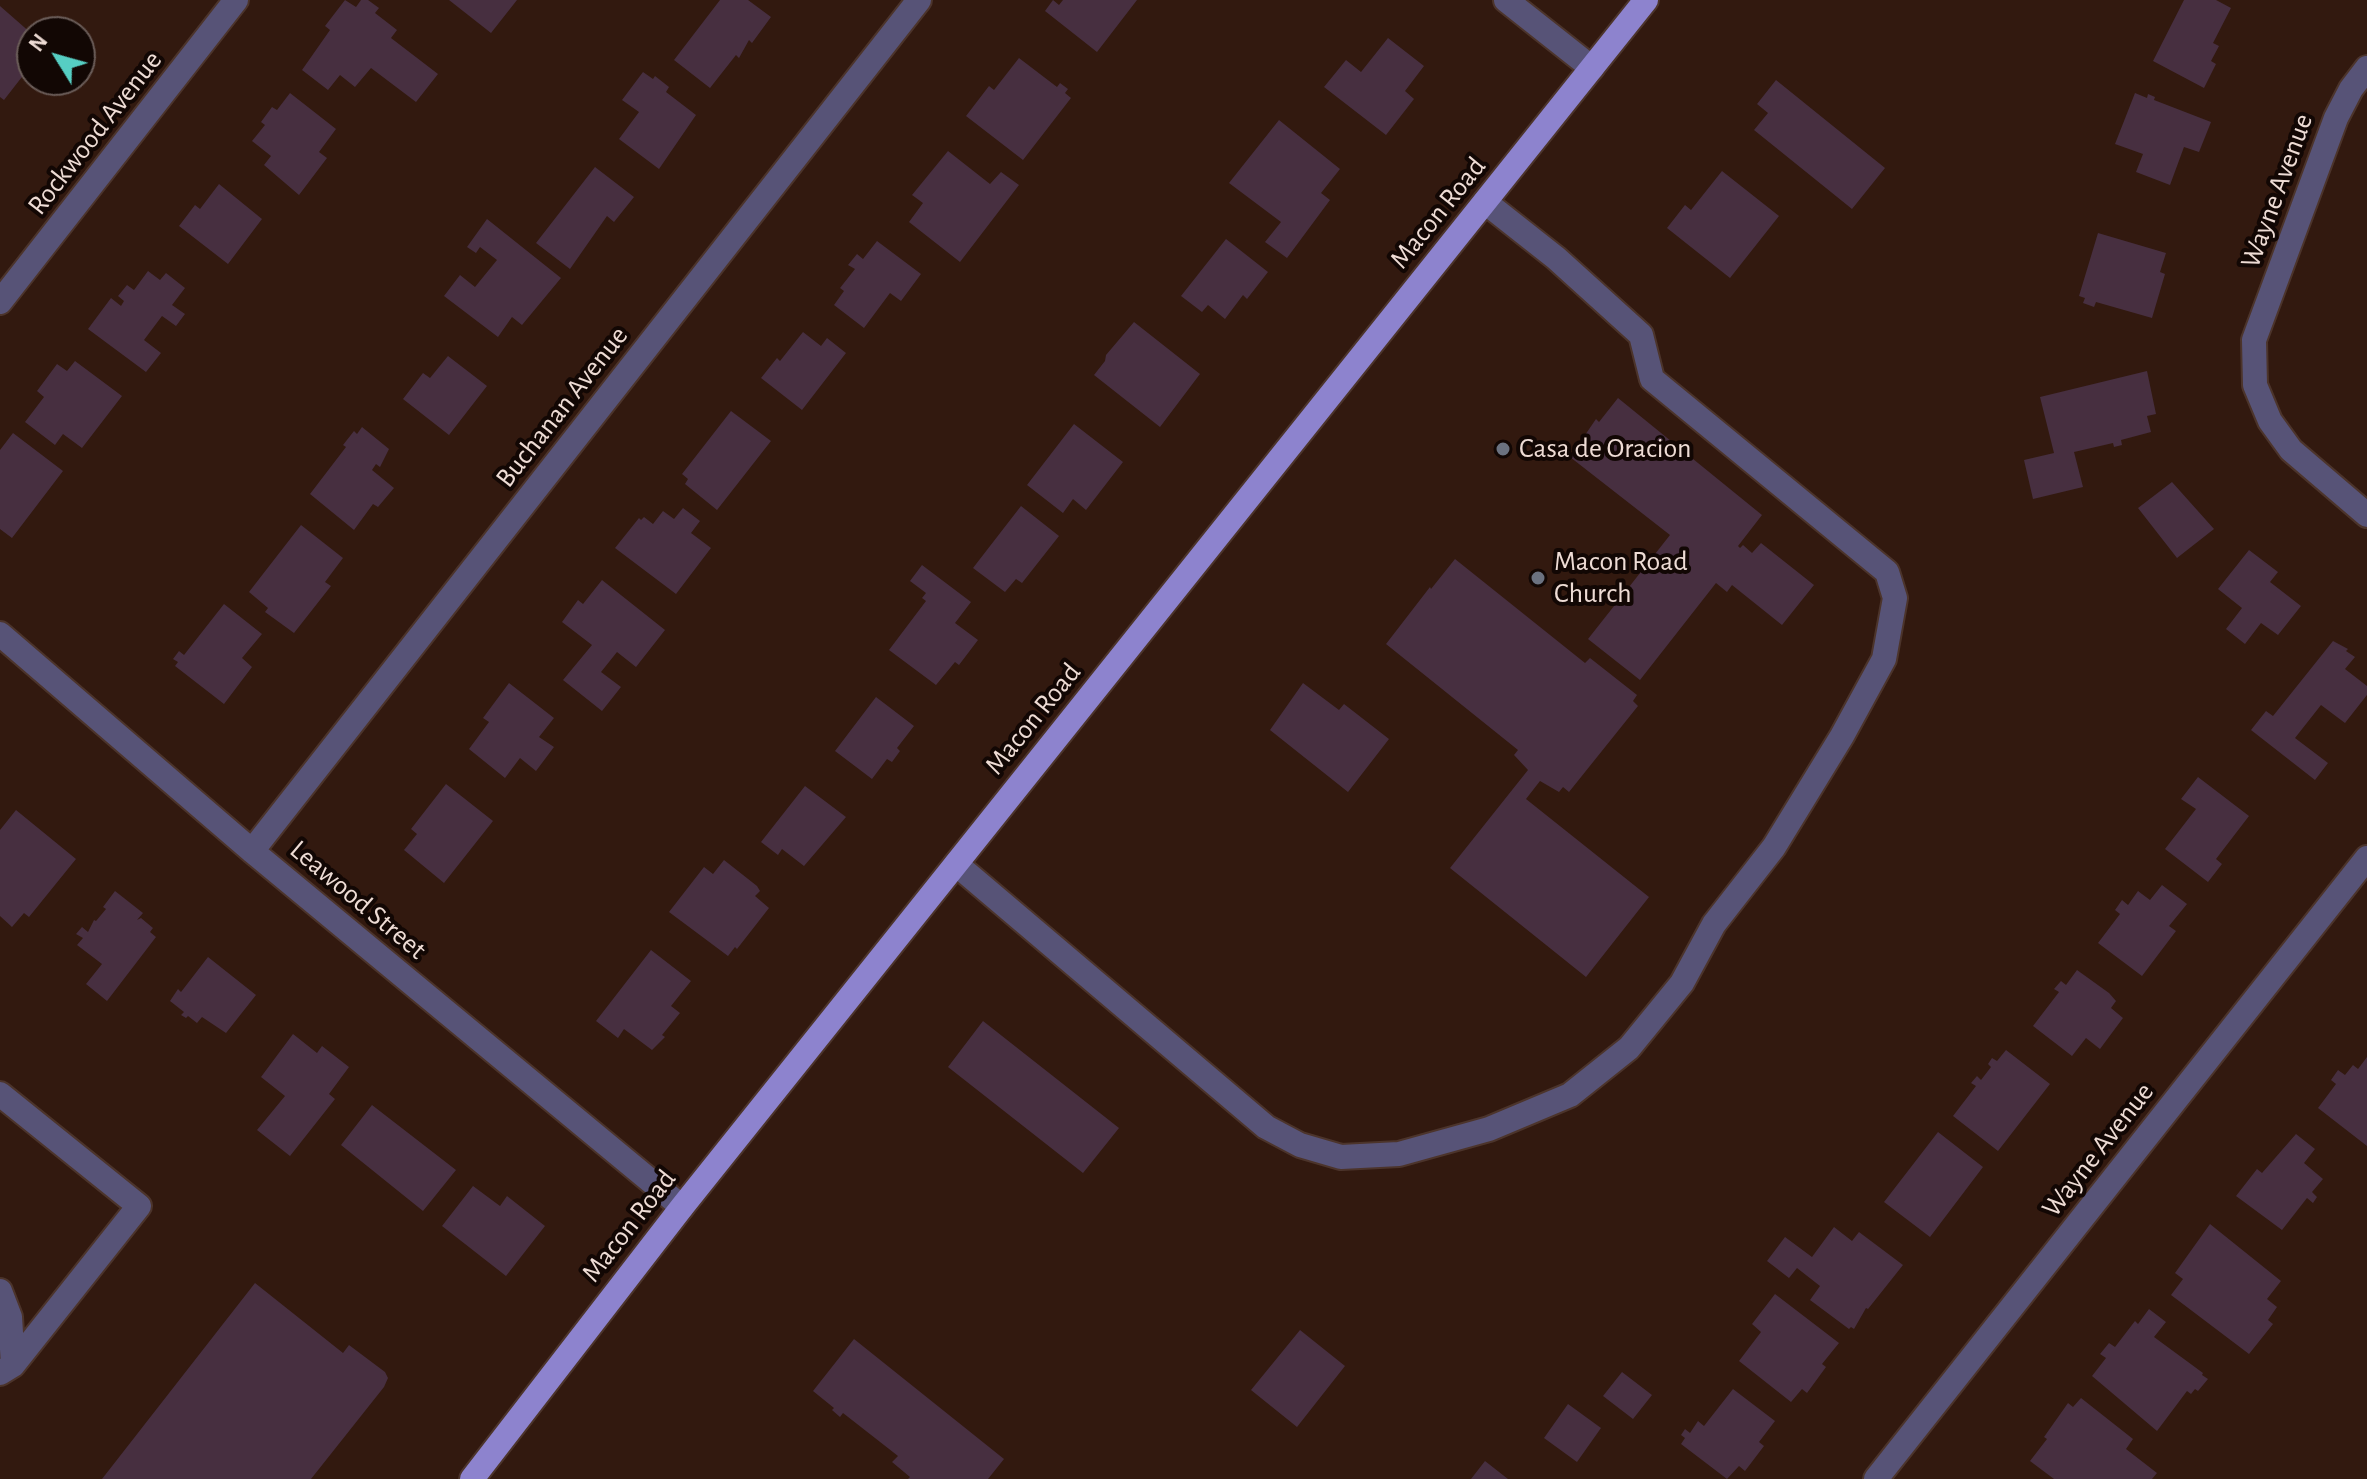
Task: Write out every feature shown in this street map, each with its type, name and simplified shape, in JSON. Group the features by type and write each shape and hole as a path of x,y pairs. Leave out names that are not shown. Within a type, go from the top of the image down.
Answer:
{"main road":[{"name":"Macon Road","path":"472,1479 682,1207 1646,0"}],"street":[{"name":"Rockwood Avenue","path":"0,302 236,0"},
{"name":"Buchanan Avenue","path":"252,851 919,0"},
{"path":"1506,0 1592,68"},
{"name":"Wayne Avenue","path":"2367,68 2351,89 2336,118 2254,340 2255,385 2270,421 2291,450 2367,515"},
{"path":"956,864 1266,1127 1300,1145 1341,1157 1399,1154 1489,1129 1570,1095 1629,1048 1682,983 1714,924 1774,847 1842,736 1884,659 1895,598 1887,572 1652,379 1641,335 1556,258 1485,202"},
{"name":"Leawood Street","path":"0,634 252,851 682,1207"},
{"name":"Wayne Avenue","path":"1876,1479 2367,858"},
{"path":"0,1094 139,1206 7,1369"},
{"path":"0,1291 10,1317 7,1369"}],"building":[{"path":"345,0 356,7 361,0 368,0 379,8 375,13 397,30 391,38 438,74 416,102 371,68 355,87 340,75 328,90 302,70 330,30 325,26"},
{"path":"449,0 517,0 491,33"},
{"path":"720,0 748,0 771,17 752,43 749,40 739,58 736,55 710,88 674,60"},
{"path":"1053,0 1059,5 1063,0 1137,0 1097,52 1045,11"},
{"path":"2184,0 2216,0 2231,8 2213,43 2219,46 2211,61 2216,64 2204,88 2153,61"},
{"path":"0,6 16,20 16,85 4,100 0,97"},
{"path":"1388,38 1424,66 1405,91 1414,99 1386,135 1324,87 1346,60 1361,72"},
{"path":"1019,58 1057,87 1060,83 1068,89 1065,93 1071,98 1023,160 966,116 989,86 994,90"},
{"path":"643,72 653,79 655,76 669,87 666,92 696,115 659,169 619,139 639,112 622,100"},
{"path":"1776,80 1885,168 1852,209 1754,130 1768,113 1757,104"},
{"path":"290,93 336,129 319,152 327,158 299,195 264,165 271,156 252,141 265,125 261,122 272,107 277,110"},
{"path":"2135,93 2147,98 2148,94 2155,97 2154,100 2211,122 2199,152 2184,147 2170,185 2136,172 2143,154 2115,144"},
{"path":"1279,120 1340,169 1321,193 1330,200 1287,258 1265,242 1281,222 1229,183"},
{"path":"948,151 990,184 1001,172 1019,185 960,262 909,222 923,203 912,195"},
{"path":"595,167 634,197 614,222 607,216 570,269 536,243"},
{"path":"1722,171 1779,216 1730,278 1667,228 1685,205 1691,210"},
{"path":"219,184 262,219 228,264 179,226 195,205 200,209"},
{"path":"487,219 561,278 522,325 512,317 498,337 444,296 460,275 475,287 497,260 480,247 476,253 467,247"},
{"path":"2098,233 2166,253 2160,272 2165,274 2152,318 2096,302 2094,307 2083,303 2085,298 2079,296"},
{"path":"1226,239 1268,272 1247,299 1243,295 1225,319 1208,305 1202,312 1181,296"},
{"path":"877,241 921,274 901,301 890,293 864,328 834,305 844,291 840,288 855,269 848,265 857,254 863,259"},
{"path":"148,271 160,280 166,273 185,288 172,305 185,314 176,326 162,316 144,340 161,353 146,372 88,329 111,298 121,306 124,301 118,296 127,285 134,290"},
{"path":"1134,322 1200,374 1160,427 1094,375 1106,355"},
{"path":"803,332 821,346 827,338 846,353 802,410 761,378 777,358 780,361"},
{"path":"448,356 487,386 449,435 403,399 423,373 430,378"},
{"path":"75,361 122,396 82,448 63,434 55,445 25,422 44,397 37,391 57,364 67,371"},
{"path":"2147,371 2156,414 2147,416 2151,432 2121,440 2122,445 2114,447 2113,443 2074,452 2083,487 2033,499 2024,460 2054,453 2040,397"},
{"path":"1618,398 1762,515 1738,546 1740,548 1743,545 1752,553 1761,543 1814,585 1782,625 1732,585 1727,592 1716,583 1640,680 1588,639 1670,535 1570,457 1596,419 1599,422"},
{"path":"731,411 771,441 717,510 685,484 688,479 682,474"},
{"path":"1074,424 1123,462 1086,510 1073,499 1063,513 1027,485"},
{"path":"362,427 389,449 380,467 376,464 372,470 394,488 378,507 373,504 354,530 310,494 346,447 343,445 354,431 357,434"},
{"path":"13,433 63,471 12,538 0,529 0,450"},
{"path":"2172,482 2214,529 2177,558 2138,508"},
{"path":"1021,506 1059,536 1022,583 1016,579 1005,592 973,568"},
{"path":"683,508 700,521 691,533 711,548 676,594 615,548 639,518 644,517 653,524 663,511 674,519"},
{"path":"301,525 343,558 325,582 331,586 294,633 265,612 268,608 249,592"},
{"path":"2249,550 2278,572 2270,582 2301,606 2278,635 2261,623 2245,644 2226,629 2242,608 2218,589"},
{"path":"1455,559 1585,663 1590,658 1637,695 1633,701 1638,706 1569,792 1563,787 1559,792 1540,781 1526,799 1649,897 1586,977 1450,868 1528,770 1514,755 1518,750 1386,644"},
{"path":"922,565 971,602 955,623 978,640 959,665 955,662 936,685 889,650 926,601 922,598 926,593 910,581"},
{"path":"602,580 665,630 636,667 617,652 601,672 621,687 602,711 563,680 592,645 562,622 578,600 583,604"},
{"path":"224,604 262,634 242,658 252,667 224,704 175,666 178,662 173,659 179,651 184,655"},
{"path":"2333,641 2355,657 2345,669 2367,686 2367,695 2345,723 2321,705 2295,738 2328,763 2315,780 2251,730 2266,711 2273,716"},
{"path":"509,683 554,718 539,737 554,747 536,771 520,758 505,778 469,749 489,722 483,718"},
{"path":"1303,683 1339,710 1344,704 1389,739 1348,792 1270,730"},
{"path":"876,697 914,726 897,748 900,751 892,762 887,759 872,779 835,751"},
{"path":"2198,777 2249,816 2216,859 2222,864 2208,882 2165,849 2196,809 2181,799"},
{"path":"446,784 493,821 444,883 404,850 417,834 411,829"},
{"path":"805,786 846,817 804,866 782,849 778,855 761,842"},
{"path":"16,810 76,859 29,917 24,913 12,927 0,916 0,830"},
{"path":"724,860 757,886 760,891 755,896 769,908 728,956 669,912 704,867 713,874"},
{"path":"2162,885 2187,904 2169,926 2176,931 2142,976 2098,943 2120,914 2115,910 2122,900 2128,905 2138,891 2150,900"},
{"path":"115,891 143,913 137,920 141,918 153,928 150,932 156,937 107,1001 86,984 102,964 77,945 83,938 76,934 82,927 88,932"},
{"path":"651,950 691,981 671,1006 680,1013 662,1035 665,1037 652,1050 624,1029 618,1038 596,1021"},
{"path":"208,957 256,995 226,1033 202,1017 197,1023 188,1016 186,1018 181,1015 184,1012 170,1001 178,989 181,992"},
{"path":"2077,970 2109,993 2116,1001 2111,1008 2123,1018 2100,1049 2086,1038 2072,1056 2033,1026 2059,992 2054,989 2061,981 2066,985"},
{"path":"983,1021 1119,1128 1083,1173 948,1067"},
{"path":"293,1034 317,1053 322,1046 349,1067 329,1094 335,1099 290,1156 257,1130 285,1096 261,1077"},
{"path":"2006,1050 2050,1084 1998,1151 1953,1116 1976,1086 1971,1083 1977,1076 1981,1080 1991,1067 1988,1064 1992,1058 1997,1061"},
{"path":"2367,1057 2367,1146 2318,1108 2336,1084 2331,1080 2338,1070 2345,1075 2353,1065 2358,1069"},
{"path":"372,1105 456,1170 423,1211 341,1145"},
{"path":"1938,1132 1983,1167 1930,1237 1884,1202"},
{"path":"2296,1134 2315,1149 2304,1163 2323,1179 2312,1192 2317,1197 2313,1203 2307,1198 2282,1230 2236,1196 2257,1169 2262,1173"},
{"path":"473,1186 500,1206 507,1196 545,1226 506,1276 442,1226"},
{"path":"2210,1224 2281,1281 2267,1299 2277,1307 2268,1320 2273,1324 2249,1354 2171,1295 2183,1279 2175,1273"},
{"path":"1834,1227 1852,1241 1859,1232 1903,1265 1866,1308 1854,1329 1849,1329 1810,1300 1820,1286 1797,1268 1789,1278 1767,1261 1785,1237 1812,1257"},
{"path":"255,1283 343,1353 349,1345 385,1372 388,1378 384,1387 311,1479 102,1479"},
{"path":"1775,1294 1839,1343 1822,1364 1826,1367 1807,1393 1802,1389 1791,1402 1739,1361 1761,1332 1752,1324"},
{"path":"2149,1309 2166,1322 2154,1337 2208,1379 2198,1391 2195,1389 2191,1394 2187,1391 2157,1431 2092,1376 2106,1358 2100,1354 2109,1343 2115,1347 2135,1321 2138,1324"},
{"path":"1300,1330 1345,1366 1297,1427 1251,1390"},
{"path":"854,1339 1004,1459 988,1479 908,1479 910,1477 892,1462 898,1456 843,1413 840,1417 813,1391"},
{"path":"1622,1372 1652,1395 1633,1419 1603,1396"},
{"path":"1733,1389 1775,1421 1759,1442 1764,1446 1745,1471 1739,1466 1727,1479 1681,1444 1685,1438 1681,1435 1685,1429 1690,1433 1698,1421 1704,1426"},
{"path":"2081,1398 2133,1439 2126,1449 2157,1473 2152,1479 2054,1479 2030,1461 2068,1403 2073,1407"},
{"path":"1568,1404 1601,1428 1577,1462 1544,1438"},
{"path":"1485,1461 1508,1479 1471,1479"}],"place":[{"name":"Casa de Oracion","path":"1503,449"},
{"name":"Macon Road Church","path":"1538,578"}]}
